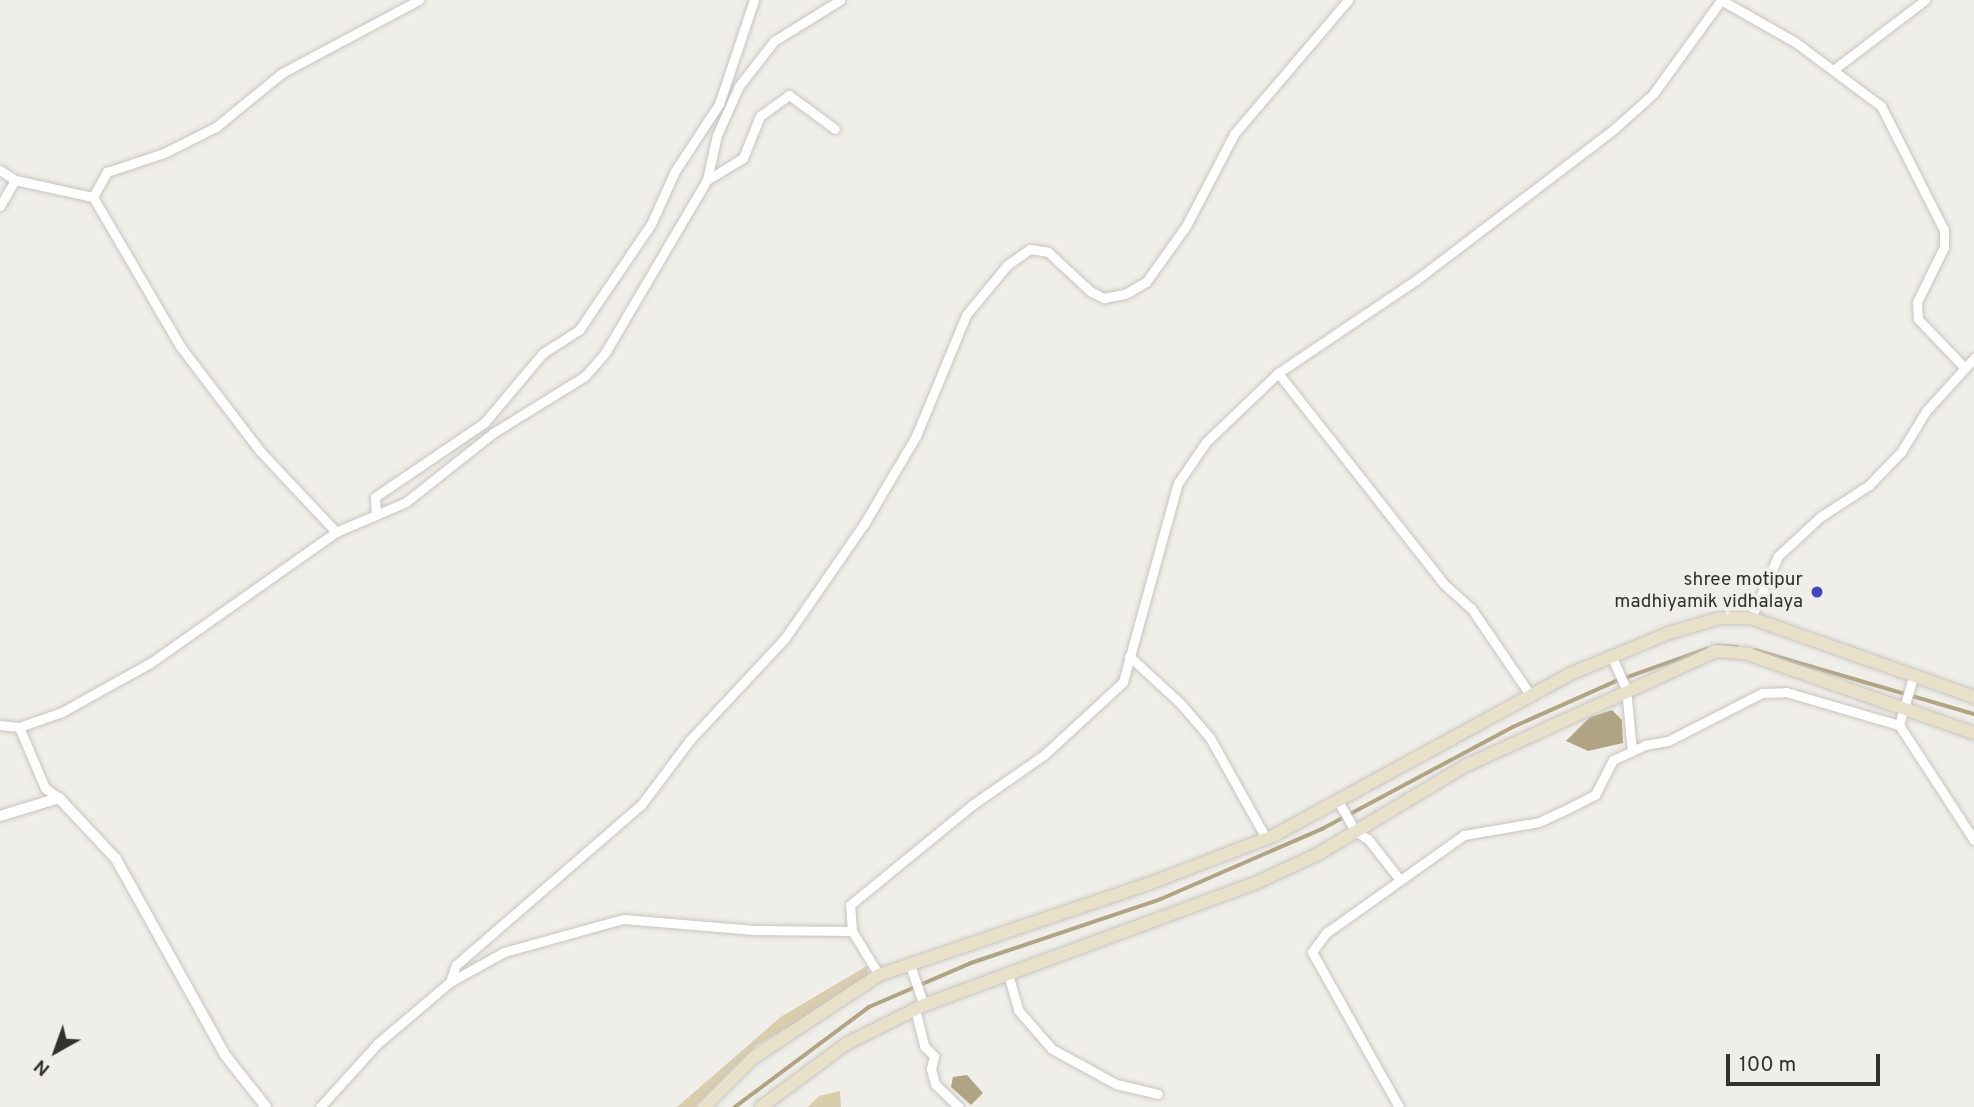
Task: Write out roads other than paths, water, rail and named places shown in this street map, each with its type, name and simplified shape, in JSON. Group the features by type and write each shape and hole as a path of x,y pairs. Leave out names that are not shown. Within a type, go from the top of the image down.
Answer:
{"main road":[{"path":"704,1107 753,1058 879,975 911,968 1266,838 1531,695 1611,655 1720,618 1751,618 1911,682 1974,697"},
{"path":"761,1107 846,1044 920,1007 1258,882 1318,854 1465,766 1716,651 1748,654 1905,705 1974,733"}],"street":[{"path":"93,197 107,172 164,153 216,127 282,73 419,0"},
{"path":"376,514 375,497 484,422 543,353 579,330 651,224 675,171 719,104 754,0"},
{"path":"0,725 19,727 62,712 150,663 336,532 406,502 492,433 584,376 605,354 707,180 717,135 739,86 774,41 840,0"},
{"path":"450,982 456,965 641,804 698,731 785,638 864,524 916,436 962,321 1007,265 1030,249 1048,252 1090,291 1104,298 1125,294 1146,282 1186,226 1234,134 1348,0"},
{"path":"879,975 852,931 850,905 972,805 1045,754 1077,721 1114,693 1123,682 1178,483 1206,442 1279,373 1416,280 1614,129 1653,93 1721,0 1833,70 1881,106 1944,230 1944,247 1916,311 1929,334 1965,368"},
{"path":"1833,70 1925,0"},
{"path":"707,180 743,158 760,116 789,95 835,129"},
{"path":"0,170 15,180 93,197 180,346 260,451 336,532"},
{"path":"0,206 15,180"},
{"path":"1751,618 1778,556 1820,517 1877,477 1974,359"},
{"path":"1279,373 1385,502 1444,584 1471,608 1531,695"},
{"path":"1611,655 1626,692 1632,751"},
{"path":"1129,656 1181,703 1210,738 1266,838"},
{"path":"1899,725 1911,682"},
{"path":"1399,1107 1312,952 1326,933 1464,835 1539,821 1595,795 1613,760 1632,751 1668,741 1762,693 1786,691 1899,725 1974,839"},
{"path":"19,727 45,789 59,798 117,859 225,1055 266,1107"},
{"path":"0,816 59,798"},
{"path":"1338,801 1356,831 1368,839 1400,880"},
{"path":"320,1107 378,1043 450,982 504,952 623,919 754,930 852,931"},
{"path":"911,968 920,1007 923,1046 934,1056 931,1069 935,1084 959,1107"},
{"path":"1008,974 1018,1010 1052,1049 1116,1084 1158,1094"}],"waterway":[{"path":"1717,646 1737,647"},
{"path":"735,1107 869,1007 971,963 1161,899 1322,829 1513,727 1614,682 1706,649"},
{"path":"1755,650 1974,714"}],"place":[{"name":"shree motipur madhiyamik vidhalaya","path":"1817,592"}]}
